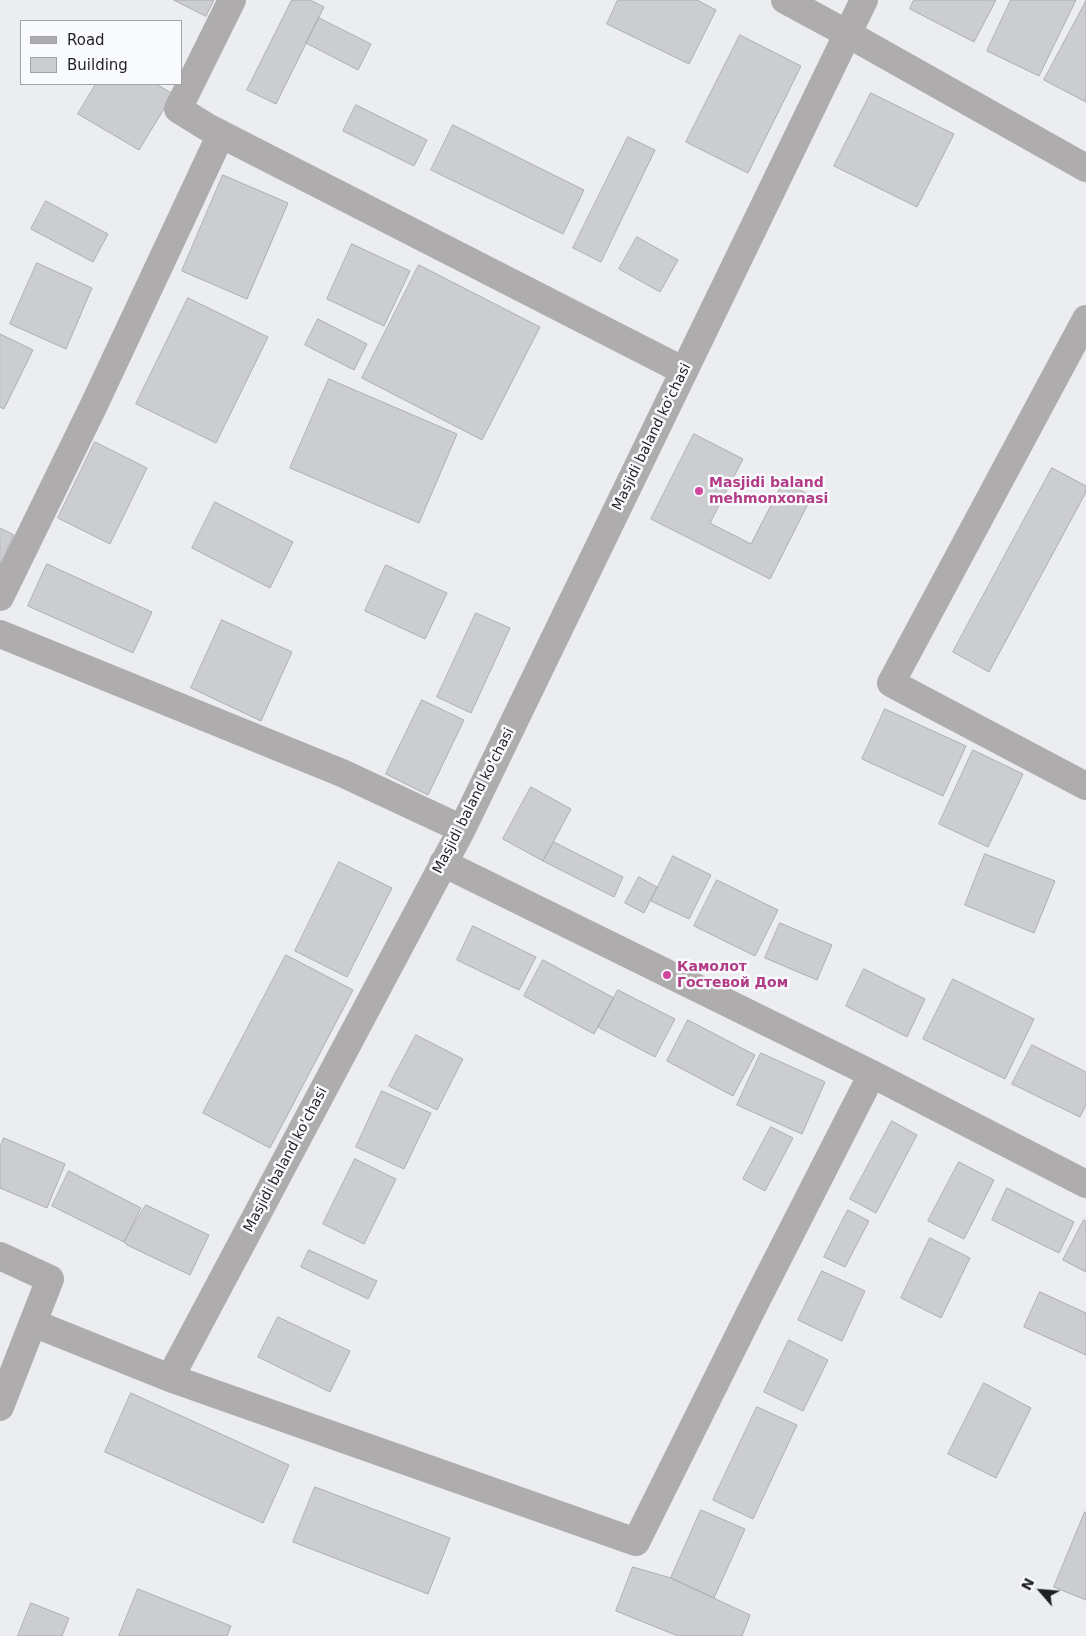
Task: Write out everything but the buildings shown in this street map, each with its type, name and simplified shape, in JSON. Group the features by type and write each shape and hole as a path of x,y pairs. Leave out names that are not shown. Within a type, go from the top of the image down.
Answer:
{"street":[{"path":"232,0 178,109 221,134 684,371"},
{"path":"785,0 1086,168"},
{"name":"Masjidi baland ko'chasi","path":"170,1378 462,829 864,0"},
{"path":"0,597 94,405 221,134"},
{"path":"1086,319 890,683 1086,786"},
{"path":"0,634 342,773 462,829"},
{"path":"443,863 872,1074 1086,1184"},
{"path":"33,1323 170,1378 636,1542 747,1318 872,1074"},
{"path":"0,1256 50,1279 0,1407"}],"place":[{"name":"Masjidi baland mehmonxonasi","path":"699,491"},
{"name":"Камолот Гостевой Дом","path":"667,975"}]}
